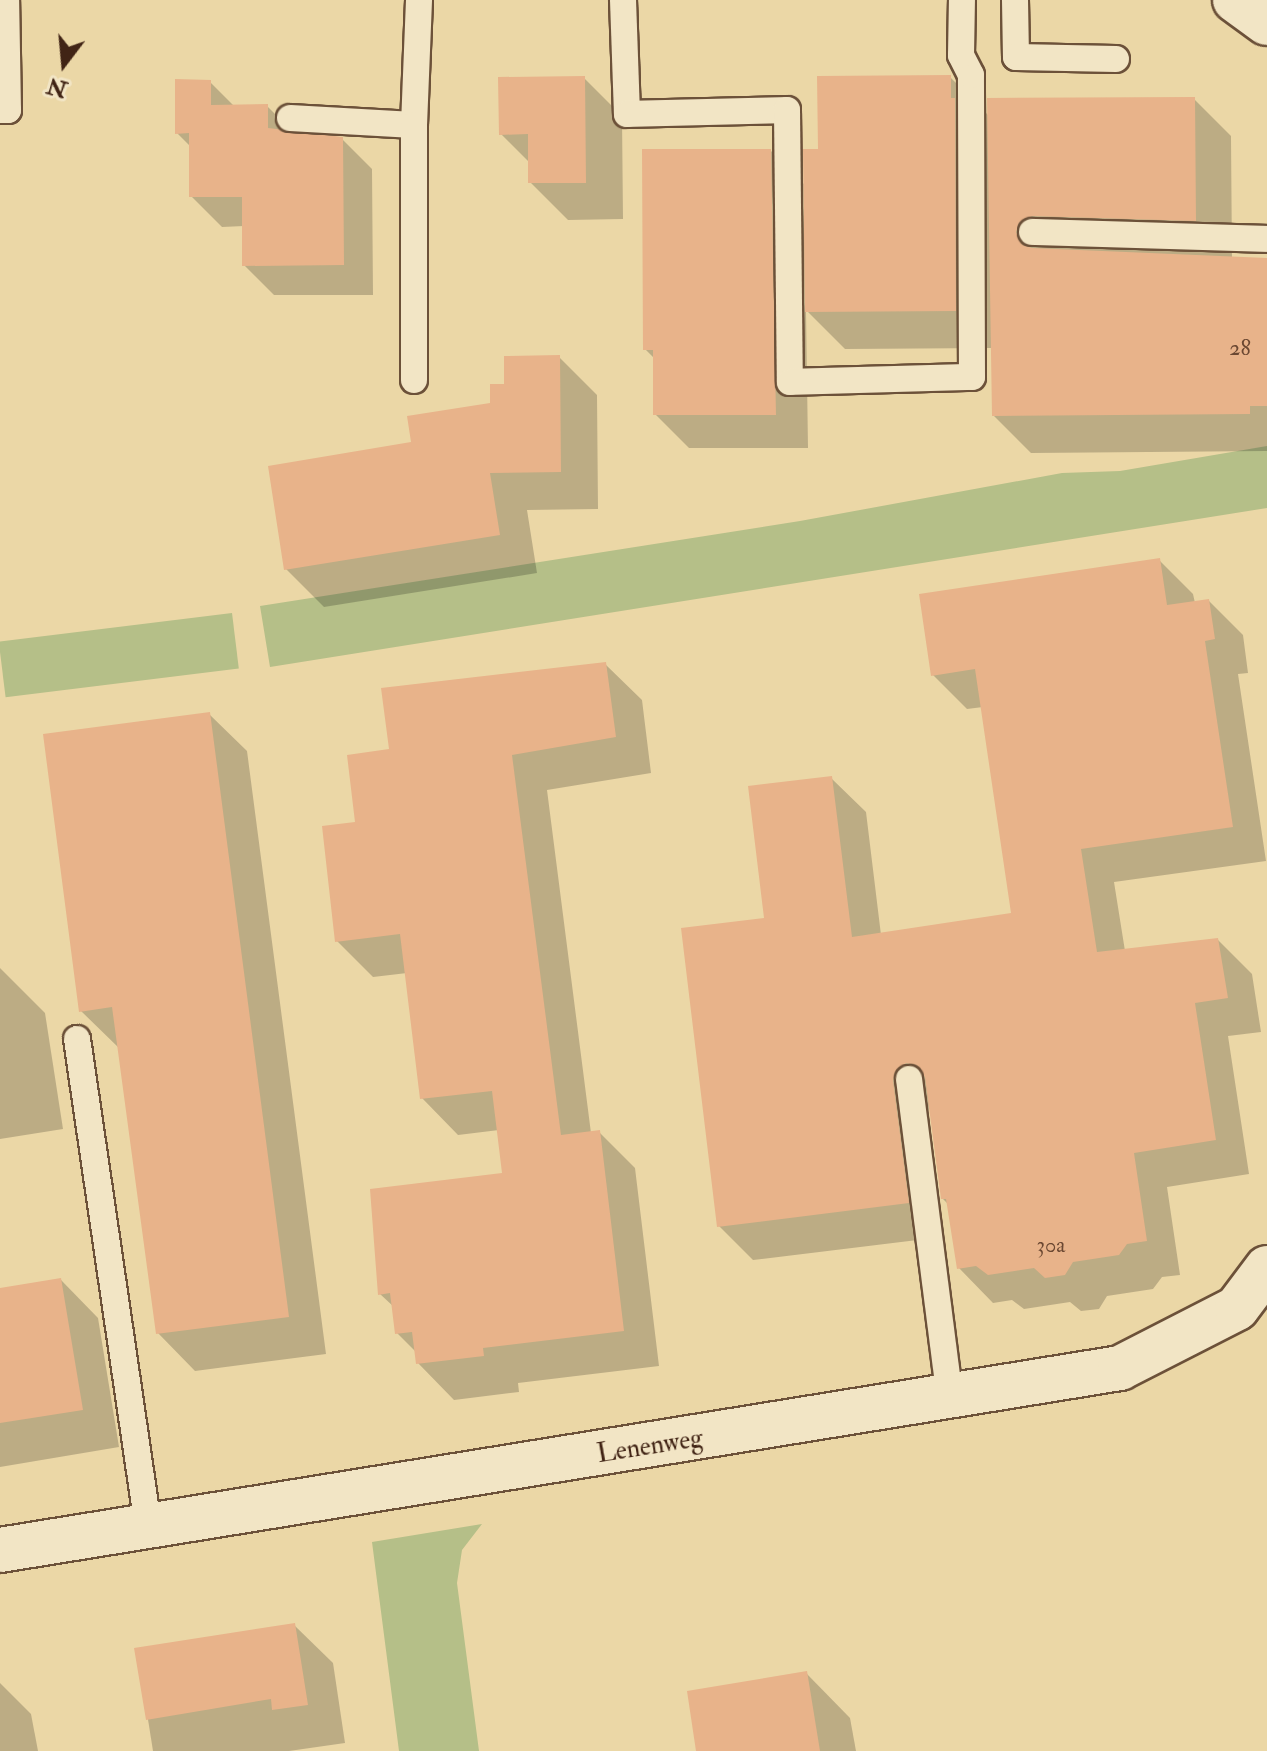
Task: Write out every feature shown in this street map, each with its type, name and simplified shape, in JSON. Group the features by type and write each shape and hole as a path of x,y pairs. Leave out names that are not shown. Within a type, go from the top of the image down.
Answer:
{"street":[{"path":"1235,0 1267,23"},
{"name":"Lenenweg","path":"0,1550 1120,1368 1237,1308 1267,1268"}],"lane":[{"path":"0,110 8,110 6,0"},
{"path":"414,380 414,125 419,0"},
{"path":"623,0 627,114 787,110 790,382 972,377 971,75 961,55 962,0"},
{"path":"1015,0 1016,57 1116,59"},
{"path":"290,118 414,125"},
{"path":"1032,232 1267,239"},
{"path":"77,1039 148,1526"},
{"path":"909,1079 950,1398"}],"green space":[{"path":"1267,446 1267,508 270,667 260,606 800,521 1062,473 1120,471"},
{"path":"232,613 239,669 6,697 0,641"},
{"path":"482,1524 462,1550 457,1583 479,1751 399,1751 372,1542"}],"building":[{"path":"951,75 951,98 955,98 956,311 805,312 803,149 818,149 817,76"},
{"path":"585,76 586,183 528,183 528,134 499,135 498,77"},
{"path":"175,79 211,80 211,105 268,104 268,128 343,137 344,265 242,266 242,197 189,197 189,133 175,134"},
{"path":"1195,97 1196,221 1032,216 1019,223 1016,232 1023,245 1032,248 1267,258 1267,406 1250,406 1250,414 992,416 987,98"},
{"path":"642,149 771,149 776,415 653,415 653,350 643,350"},
{"path":"560,355 561,472 490,473 500,535 284,570 268,466 411,442 407,416 490,403 490,384 504,384 504,356"},
{"path":"1160,558 1167,605 1209,599 1215,639 1205,641 1233,827 1081,849 1097,952 1218,938 1228,998 1195,1003 1216,1140 1134,1153 1147,1241 1127,1244 1119,1255 1073,1262 1065,1275 1045,1278 1034,1268 988,1275 976,1266 957,1269 946,1199 941,1199 925,1077 916,1065 906,1063 895,1072 893,1081 909,1203 717,1227 681,928 764,918 748,786 832,776 852,937 1011,913 975,669 931,676 919,594"},
{"path":"606,662 616,737 512,755 561,1135 600,1130 624,1331 483,1348 484,1356 416,1364 412,1332 395,1334 390,1293 378,1295 370,1189 502,1173 492,1091 420,1099 400,934 335,942 322,826 355,822 347,755 389,749 381,688"},
{"path":"210,712 289,1317 156,1334 112,1007 79,1012 43,734"},
{"path":"61,1278 83,1410 0,1423 0,1288"},
{"path":"295,1623 308,1705 272,1710 271,1699 146,1720 134,1648"},
{"path":"807,1671 820,1751 696,1751 687,1691"}]}
